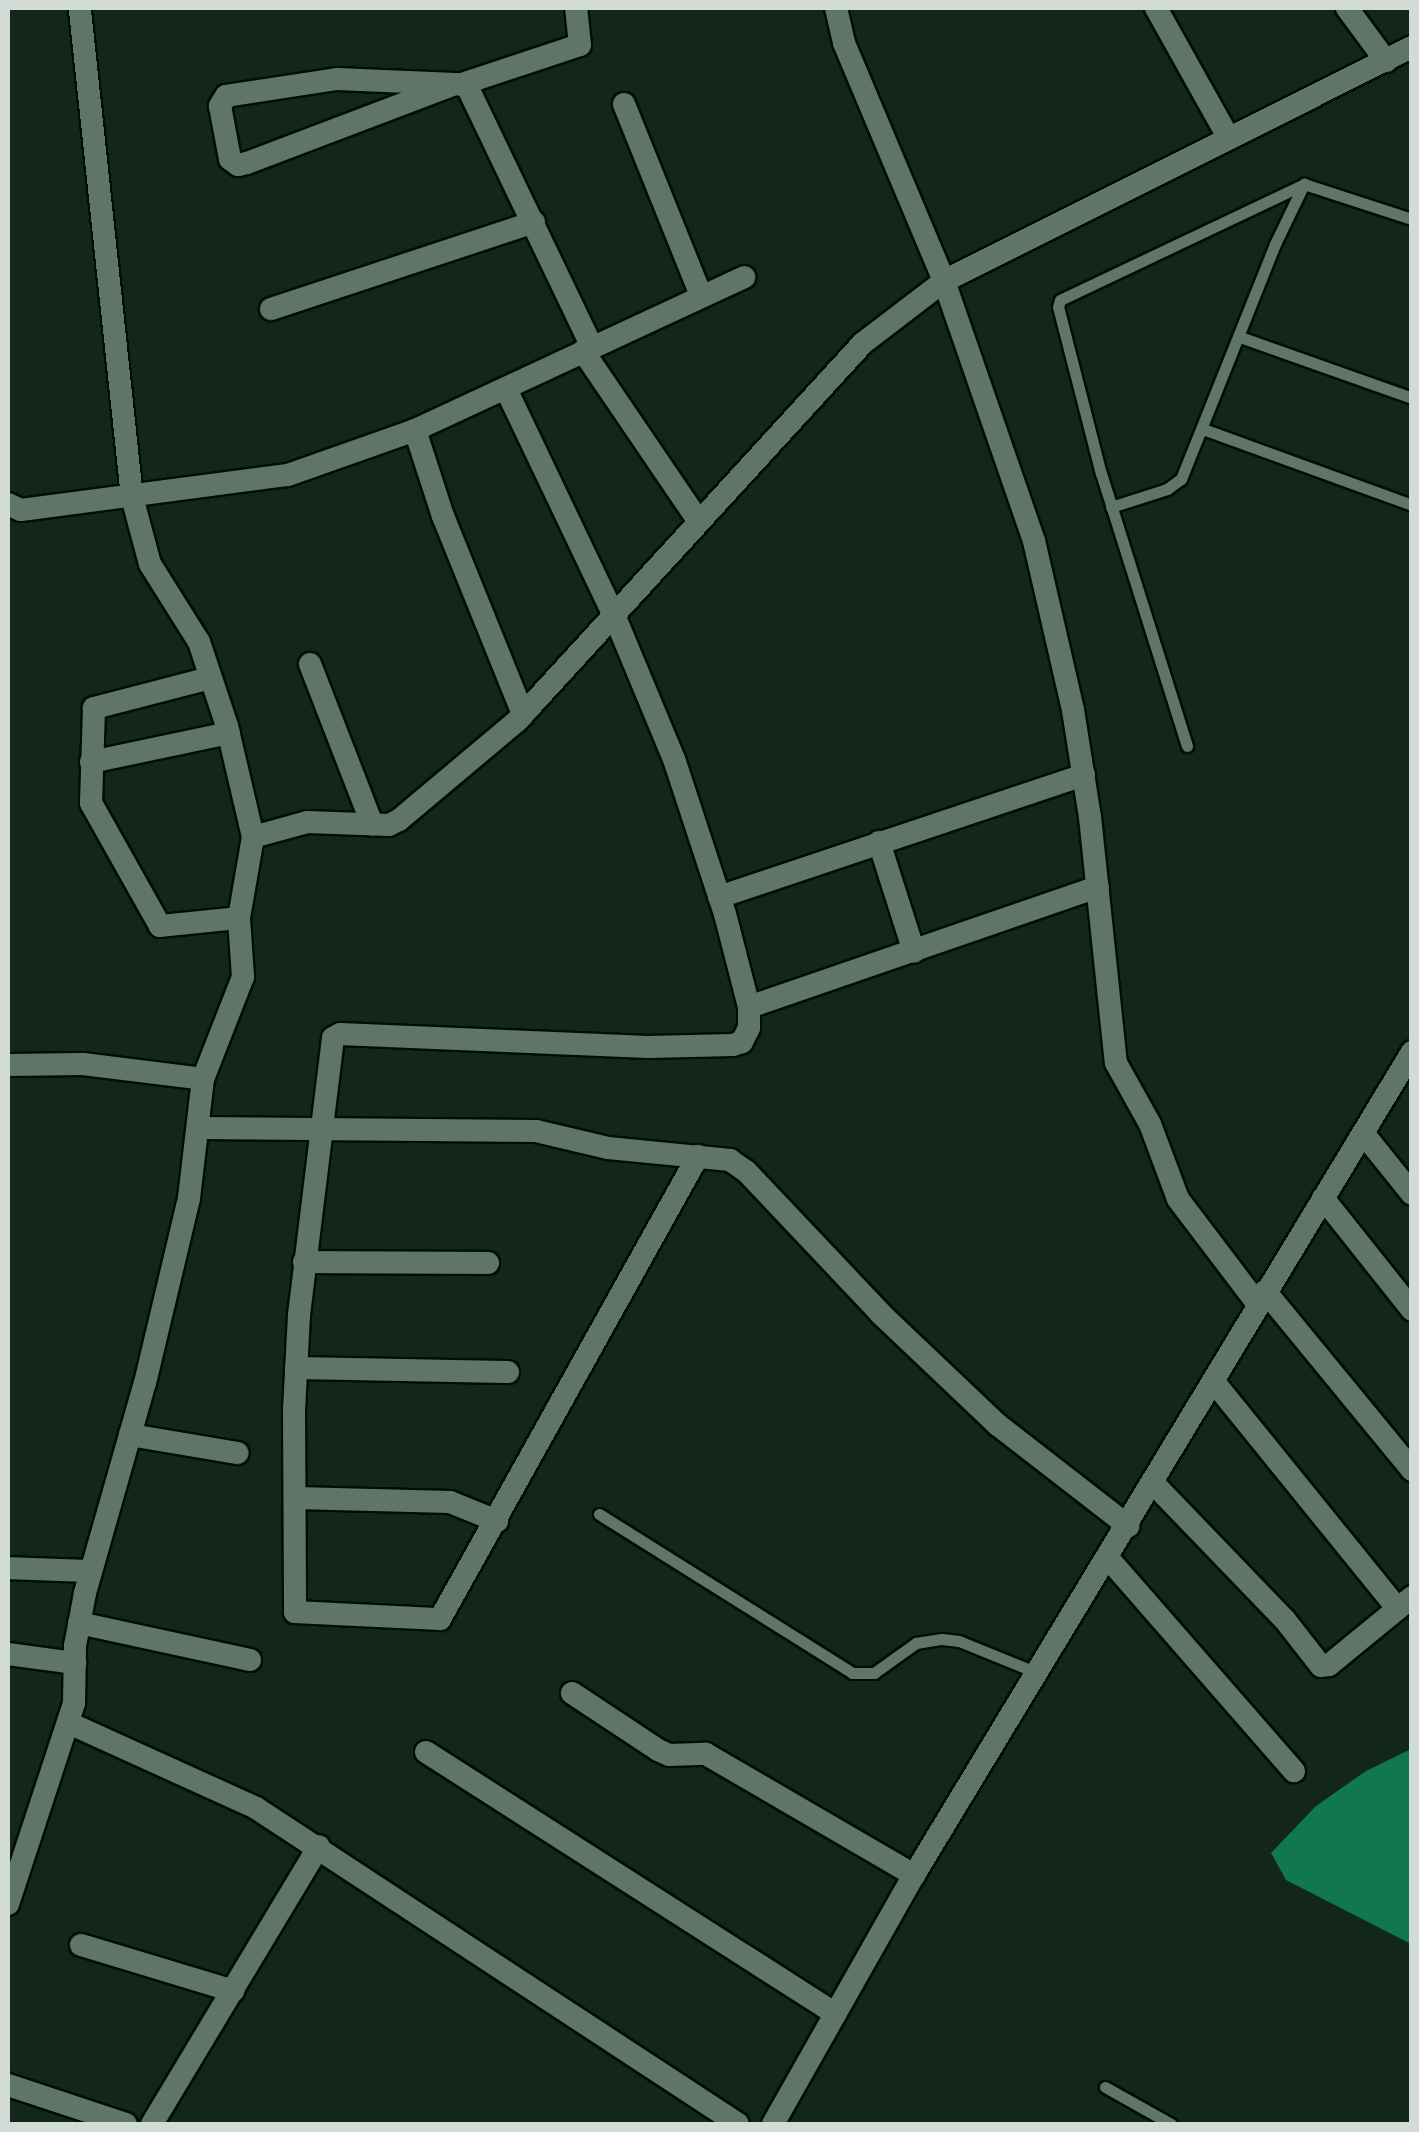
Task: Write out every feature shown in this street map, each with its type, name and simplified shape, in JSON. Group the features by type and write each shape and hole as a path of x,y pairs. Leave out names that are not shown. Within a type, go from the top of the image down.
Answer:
{"street":[{"path":"8,1904 68,1724 77,1685 79,1623 190,1198 203,1079 243,977 239,918 253,838 229,733 199,642 150,564 132,496 80,8"},
{"path":"576,8 580,45 563,54 458,84 247,163 238,165 230,159 220,106 226,96 337,80 458,84 470,90 534,222 587,349 698,520"},
{"path":"836,8 844,43 944,281 1034,541 1074,710 1116,1063 1150,1124 1178,1199 1412,1470"},
{"path":"1156,8 1228,137"},
{"path":"1347,8 1386,61"},
{"path":"253,838 307,822 372,824 399,820 523,714 863,343 944,281 1412,48"},
{"path":"624,104 701,296"},
{"path":"271,309 534,222"},
{"path":"8,504 21,510 288,476 415,430 744,277"},
{"path":"506,389 614,616 674,759 719,897 749,1008 746,1036 733,1044 648,1046 340,1034 333,1038 318,1129 296,1368 293,1608 305,1616 437,1621 497,1521 698,1156"},
{"path":"415,430 444,516 523,714"},
{"path":"310,664 372,824"},
{"path":"210,678 94,708 92,808 157,923 165,927 239,918"},
{"path":"91,762 229,733"},
{"path":"719,897 1084,776"},
{"path":"879,842 914,952"},
{"path":"749,1008 1098,887"},
{"path":"773,2124 914,1876 1412,1052"},
{"path":"8,1065 83,1064 203,1079"},
{"path":"200,1128 536,1131 608,1148 730,1160 746,1171 881,1314 998,1426 1128,1526"},
{"path":"1362,1133 1412,1194"},
{"path":"1323,1198 1412,1310"},
{"path":"304,1262 488,1263"},
{"path":"296,1368 508,1372"},
{"path":"1154,1484 1285,1620 1320,1666 1329,1666 1405,1603 1214,1382"},
{"path":"130,1435 238,1453"},
{"path":"296,1498 450,1502 466,1504 497,1521"},
{"path":"1108,1558 1294,1770"},
{"path":"8,1568 92,1571"},
{"path":"79,1623 250,1660"},
{"path":"8,1654 76,1663"},
{"path":"572,1693 658,1750 669,1755 706,1754 914,1876"},
{"path":"68,1724 230,1793 320,1846 738,2124"},
{"path":"426,1752 835,2014"},
{"path":"152,2124 320,1846"},
{"path":"81,1945 232,1991"},
{"path":"8,2085 126,2124"}],"lane":[{"path":"1187,746 1111,507 1058,307 1060,300 1304,184 1412,219"},
{"path":"1111,507 1166,489 1181,479 1275,244 1304,184"},
{"path":"1240,336 1412,398"},
{"path":"1203,429 1412,505"},
{"path":"599,1514 852,1673 874,1673 916,1643 942,1639 959,1641 1038,1674"},
{"path":"1104,2087 1170,2124"}],"shaded area":[{"path":"1411,1749 1411,1944 1286,1880 1271,1853 1316,1806 1366,1771"}]}
